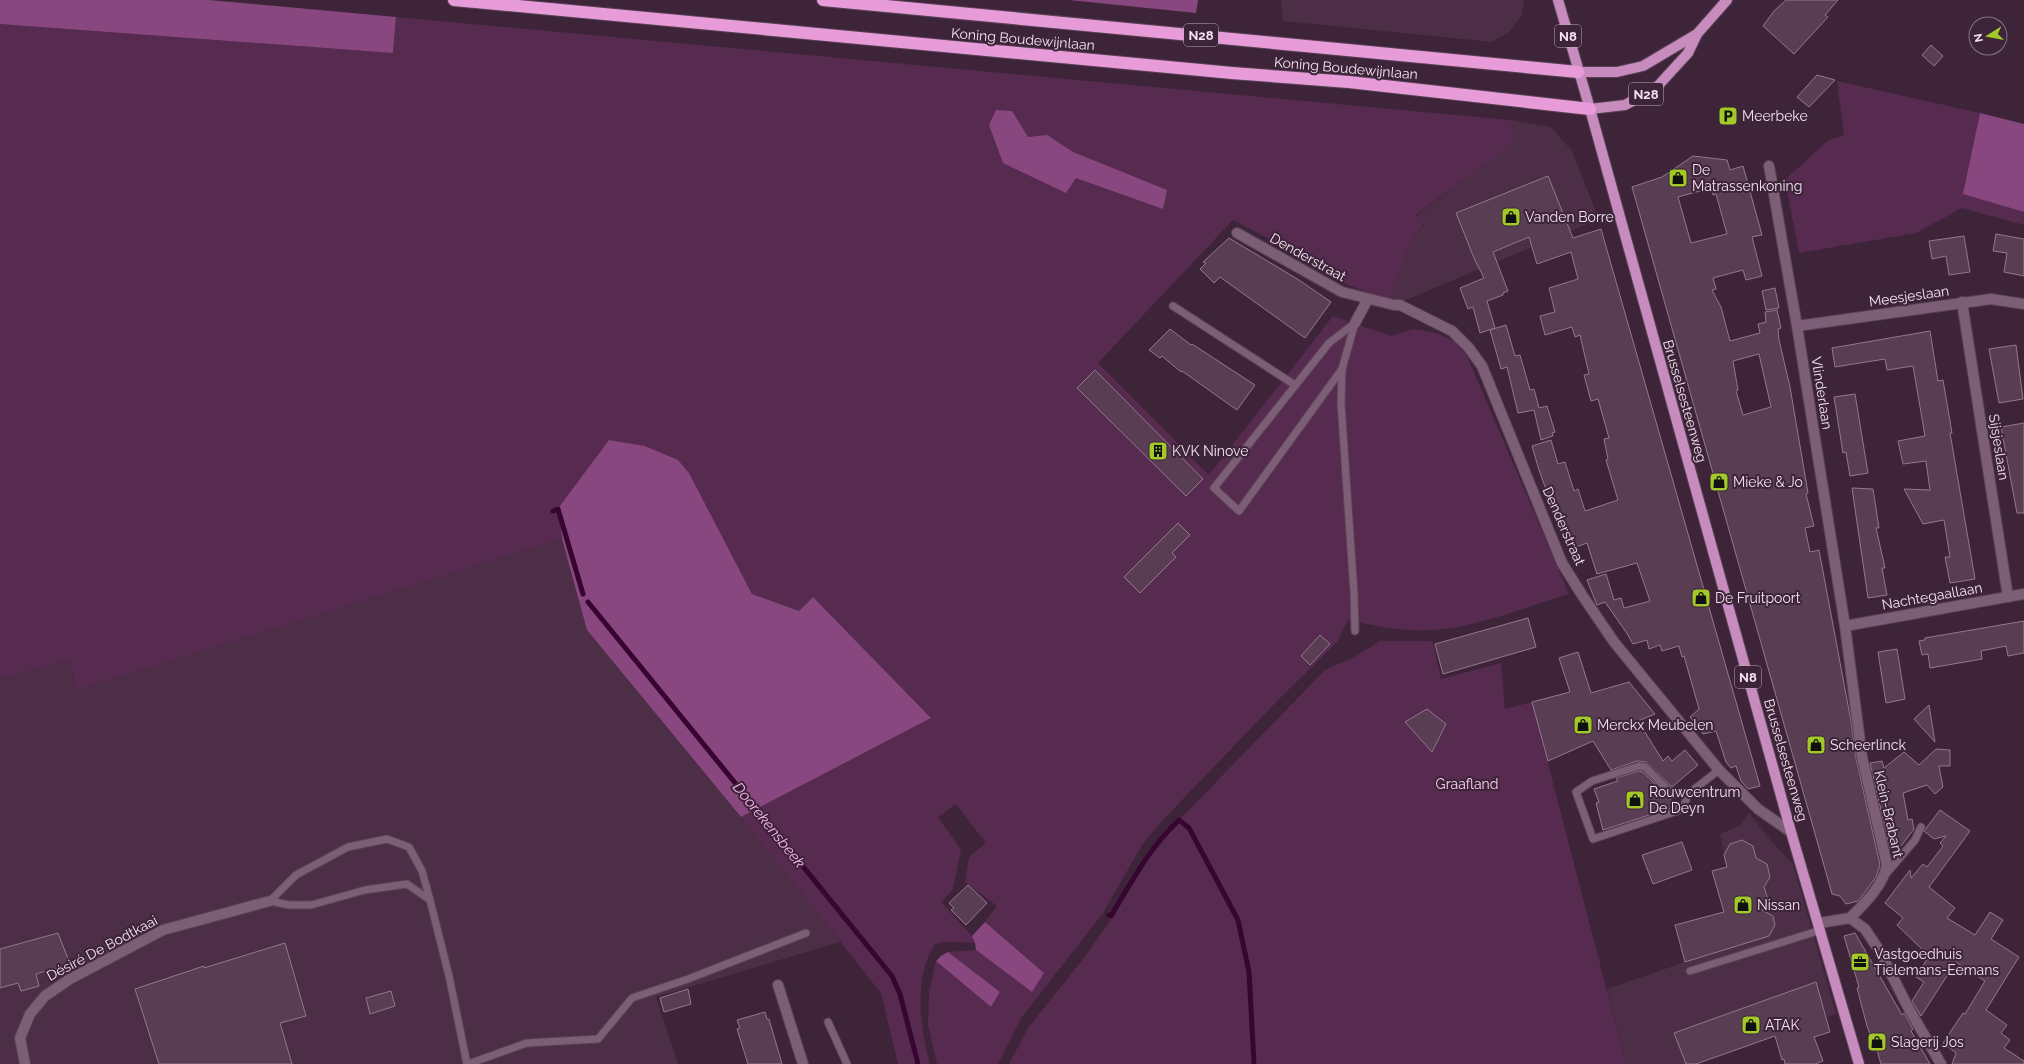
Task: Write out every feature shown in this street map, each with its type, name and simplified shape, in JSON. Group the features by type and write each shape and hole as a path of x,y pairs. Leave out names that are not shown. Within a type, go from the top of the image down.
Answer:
{"highway":[{"name":"Koning Boudewijnlaan","path":"454,0 1224,73 1349,82 1590,109"},
{"name":"Koning Boudewijnlaan","path":"823,0 1578,72"}],"main road":[{"name":"Brusselsesteenweg","path":"1558,0 1590,109 1604,166 1791,832 1820,926 1859,1064"},
{"name":"N28","path":"1590,109 1625,105 1656,88 1688,53 1697,34 1727,0"},
{"name":"N28","path":"1578,72 1617,72 1643,66 1697,34"}],"street":[{"name":"Vlinderlaan","path":"1769,166 1797,326 1845,626"},
{"name":"Denderstraat","path":"1237,232 1342,292 1400,305 1452,331 1469,348 1482,366 1562,563 1614,642 1719,770 1758,809 1791,832"},
{"path":"1355,323 1368,299"},
{"name":"Meesjeslaan","path":"1797,326 1991,299 2024,304"},
{"name":"Sijsjeslaan","path":"1962,302 2008,597"},
{"name":"Nachtegaallaan","path":"1845,626 2024,594"},
{"name":"Klein-Brabant","path":"1845,626 1862,757 1887,866 1886,874 1866,901 1850,918"},
{"name":"Désiré De Bodtkaai","path":"25,1064 20,1038 30,1014 45,996 64,983 163,930 270,901"},
{"path":"1820,926 1850,918 1865,929 1879,950 1910,1009 1942,1064"},
{"path":"778,985 802,1064"}],"lane":[{"path":"1173,306 1295,385"},
{"path":"1355,323 1342,369 1342,403 1355,631"},
{"path":"1342,369 1239,511 1214,488 1329,343 1355,323"},
{"path":"1688,794 1672,794 1645,767 1639,766 1592,781 1576,792 1593,839 1683,809 1688,794 1719,770"},
{"path":"1886,874 1915,840 1921,827"},
{"path":"270,901 296,876 348,847 387,839 408,847 422,871 449,976 468,1064 527,1043 598,1039 632,998 688,979 806,934"},
{"path":"270,901 289,905 311,905 365,890 408,884 430,900"},
{"path":"1690,971 1820,926"},
{"path":"828,1022 847,1064"}],"shaded area":[{"path":"0,0 209,0 396,17 393,53 0,24"},
{"path":"1069,0 1198,0 1196,13"},
{"path":"1281,0 1524,0 1521,17 1509,32 1492,42 1283,21"},
{"path":"996,110 1012,111 1028,137 1047,135 1073,152 1167,190 1163,209 1076,178 1066,193 1003,163 989,125"},
{"path":"1980,113 2024,124 2024,212 1963,194"},
{"path":"1510,120 1551,127 1572,151 1599,219 1401,302 1389,300 1411,242 1424,224 1416,216 1466,178 1501,154 1515,132"},
{"path":"609,440 645,446 678,460 689,473 752,594 799,611 813,597 931,718 741,817 587,630 562,539 559,507"},
{"path":"562,539 587,630 741,817 840,942 656,997 678,1064 0,1064 0,679 70,660 75,691"},
{"path":"1749,813 1772,842 1793,864 1836,1014 1696,1064 1626,1064 1607,989 1685,962 1675,925 1724,912 1712,871 1727,867 1720,834 1741,825"},
{"path":"985,922 1044,973 1032,992 976,950 972,936"},
{"path":"948,952 1000,992 991,1007 936,961"}],"green space":[{"path":"396,17 1510,120 1515,132 1511,143 1501,154 1416,215 1424,223 1411,242 1389,300 1348,285 1309,260 1233,220 1098,363 1209,475 1333,316 1391,336 1413,329 1437,333 1455,342 1467,356 1569,594 1484,621 1433,630 1401,629 1348,620 1337,642 1280,698 1160,823 1142,845 1103,913 1022,1017 998,1064 937,1064 928,1025 929,993 936,961 991,1007 1000,992 948,952 976,950 1032,992 1044,973 985,922 997,906 965,882 969,857 986,843 956,804 938,817 961,850 953,889 941,902 972,936 975,943 944,942 935,944 928,957 921,987 920,1003 923,1034 930,1064 898,1064 881,993 741,817 931,718 813,597 799,611 752,594 689,473 678,460 645,446 609,440 559,507 562,539 75,691 70,660 0,679 0,24 393,53"},
{"path":"1837,81 1980,113 1964,194 2024,212 2024,225 1962,208 1916,233 1799,253 1785,180 1827,141 1844,135"},
{"name":"Graafland","path":"1380,641 1429,641 1433,643 1441,679 1501,663 1505,709 1532,702 1626,1064 1009,1064 1028,1028 1087,954 1119,907 1153,852 1180,819 1325,670 1356,656"}],"building":[{"path":"1786,0 1838,0 1825,15 1828,17 1794,54 1763,26 1774,11"},
{"path":"1931,45 1943,56 1934,66 1922,55"},
{"path":"1817,75 1835,80 1809,107 1797,97"},
{"path":"1693,156 1727,160 1730,170 1743,166 1762,235 1752,237 1762,276 1746,280 1743,270 1713,278 1716,289 1712,290 1721,307 1730,341 1760,333 1758,324 1766,322 1765,312 1777,310 1781,328 1778,329 1779,340 1790,387 1808,493 1806,494 1814,526 1805,528 1810,552 1819,550 1851,721 1856,758 1880,865 1876,877 1858,901 1846,904 1840,896 1832,894 1632,187 1662,177","holes":["1711,188 1713,195 1716,194 1727,234 1691,243 1678,197","1759,354 1771,407 1743,415 1736,391 1738,390 1733,361"]},
{"path":"1548,176 1573,238 1601,229 1760,786 1748,789 1741,781 1736,766 1731,768 1726,762 1716,731 1703,734 1690,717 1699,709 1684,656 1682,657 1679,646 1662,651 1660,645 1649,649 1647,640 1633,644 1605,602 1597,605 1587,580 1606,574 1614,600 1621,598 1624,608 1650,601 1637,563 1597,574 1587,543 1576,547 1568,526 1563,527 1559,516 1556,517 1539,470 1532,446 1551,440 1558,464 1565,462 1574,491 1578,489 1585,511 1618,500 1606,460 1608,459 1604,439 1609,438 1598,399 1591,401 1584,375 1589,374 1580,335 1575,337 1572,327 1545,335 1540,316 1555,312 1549,288 1578,279 1571,252 1537,264 1529,237 1493,252 1508,291 1503,293 1503,295 1487,301 1495,328 1480,333 1473,307 1468,309 1460,288 1484,278 1474,258 1456,213"},
{"path":"1996,234 2024,239 2024,276 2004,272 2007,253 1993,251"},
{"path":"1964,236 1970,272 1949,275 1946,256 1932,259 1929,241"},
{"path":"1229,238 1299,280 1331,302 1305,338 1220,277 1214,283 1200,269 1206,263 1203,262"},
{"path":"1775,288 1779,308 1766,310 1762,291"},
{"path":"1506,325 1515,356 1520,355 1530,390 1534,389 1539,408 1547,406 1555,432 1552,433 1553,436 1541,440 1534,410 1518,413 1507,367 1501,369 1490,330"},
{"path":"1170,329 1191,345 1192,344 1255,385 1237,410 1182,371 1181,372 1162,356 1160,358 1149,350"},
{"path":"1930,331 1938,381 1943,380 1952,433 1950,433 1975,579 1950,583 1945,557 1950,557 1944,520 1923,524 1904,489 1930,490 1926,461 1903,464 1898,441 1925,436 1913,366 1887,370 1885,359 1835,367 1832,348"},
{"path":"2016,345 2023,399 1999,403 1989,349"},
{"name":"KVK Ninove","path":"1095,370 1203,479 1186,496 1077,388"},
{"path":"1855,394 1868,473 1850,476 1846,452 1843,453 1834,397"},
{"path":"2024,423 2024,513 2017,513 2001,427"},
{"path":"1852,488 1873,489 1879,528 1876,528 1885,568 1882,568 1887,595 1868,598"},
{"path":"1178,523 1190,535 1172,553 1176,557 1140,593 1124,577"},
{"path":"1528,618 1536,647 1443,674 1435,644"},
{"path":"2024,621 2024,653 2008,656 2006,646 1981,651 1982,659 1930,668 1928,654 1922,655 1919,641 1925,640 1925,638"},
{"path":"1320,635 1330,644 1310,665 1301,656"},
{"path":"1897,649 1905,699 1886,703 1878,652"},
{"path":"1578,652 1591,693 1629,682 1655,714 1638,721 1663,761 1668,756 1672,761 1685,750 1698,765 1672,787 1646,762 1637,761 1611,770 1593,741 1548,761 1532,702 1570,692 1559,658"},
{"path":"1929,705 1935,742 1914,719"},
{"path":"1427,709 1446,724 1432,752 1405,722"},
{"path":"1936,749 1950,750 1950,766 1939,766 1943,787 1935,794 1927,785 1903,793 1908,820 1912,819 1914,829 1901,846 1890,849 1870,763 1882,761 1884,768 1904,752 1919,765"},
{"name":"Rouwcentrum De Deyn","path":"1639,771 1643,772 1677,806 1603,830 1596,803 1599,802 1594,789 1618,781 1616,778"},
{"path":"1940,810 1970,831 1929,887 1955,908 1947,918 1975,935 1990,912 2003,920 1991,939 2019,957 1986,1010 2007,1025 2001,1033 2010,1040 2004,1048 2024,1061 2024,1064 1952,1064 1956,1053 1943,1043 1963,1013 1965,1014 1985,981 1956,962 1921,1016 1912,1001 1924,982 1916,977 1929,956 1897,925 1903,918 1885,903 1910,870 1911,878 1923,864 1927,867 1943,846 1940,843 1946,836 1934,839 1924,831"},
{"name":"Nissan","path":"1742,840 1753,846 1756,858 1767,864 1770,877 1764,887 1768,899 1762,910 1773,916 1775,925 1769,936 1685,962 1675,925 1724,912 1712,871 1727,867 1724,855 1730,844"},
{"path":"1682,842 1692,870 1653,884 1642,855"},
{"path":"968,885 987,903 966,925 951,910 954,908 949,903"},
{"path":"58,933 70,964 36,974 39,986 21,991 18,983 0,988 0,949"},
{"path":"1855,933 1902,1015 1904,1013 1913,1029 1911,1031 1930,1064 1881,1064 1874,1039 1872,1040 1867,1026 1857,988 1859,987 1844,936"},
{"path":"285,943 306,1016 280,1023 292,1064 159,1064 135,989 204,966 204,968"},
{"name":"ATAK","path":"1816,982 1830,1032 1814,1037 1823,1061 1815,1064 1785,1064 1784,1059 1782,1060 1775,1036 1696,1064 1686,1064 1674,1033"},
{"path":"688,989 691,1004 664,1012 660,998"},
{"path":"391,991 395,1006 370,1014 366,998"},
{"path":"765,1012 767,1019 769,1019 782,1064 748,1064 737,1029 740,1028 737,1020"}],"waterway":[{"name":"Doorekensbeek","path":"553,511 558,509 583,594"},
{"name":"Doorekensbeek","path":"588,602 892,976 900,994 918,1064"},
{"path":"1109,915 1111,916 1150,853 1169,830 1179,820 1189,828 1238,920 1249,972 1254,1064"}],"place":[{"name":"Meerbeke","path":"1728,116"},
{"name":"De Matrassenkoning","path":"1678,178"},
{"name":"Vanden Borre","path":"1511,217"},
{"name":"KVK Ninove","path":"1158,451"},
{"name":"Mieke & Jo","path":"1719,482"},
{"name":"De Fruitpoort","path":"1701,598"},
{"name":"Merckx Meubelen","path":"1583,725"},
{"name":"Scheerlinck","path":"1816,745"},
{"name":"Rouwcentrum De Deyn","path":"1635,800"},
{"name":"Nissan","path":"1743,905"},
{"name":"Vastgoedhuis Tielemans-Eemans","path":"1860,962"},
{"name":"ATAK","path":"1751,1025"},
{"name":"Slagerij Jos","path":"1877,1042"}]}
